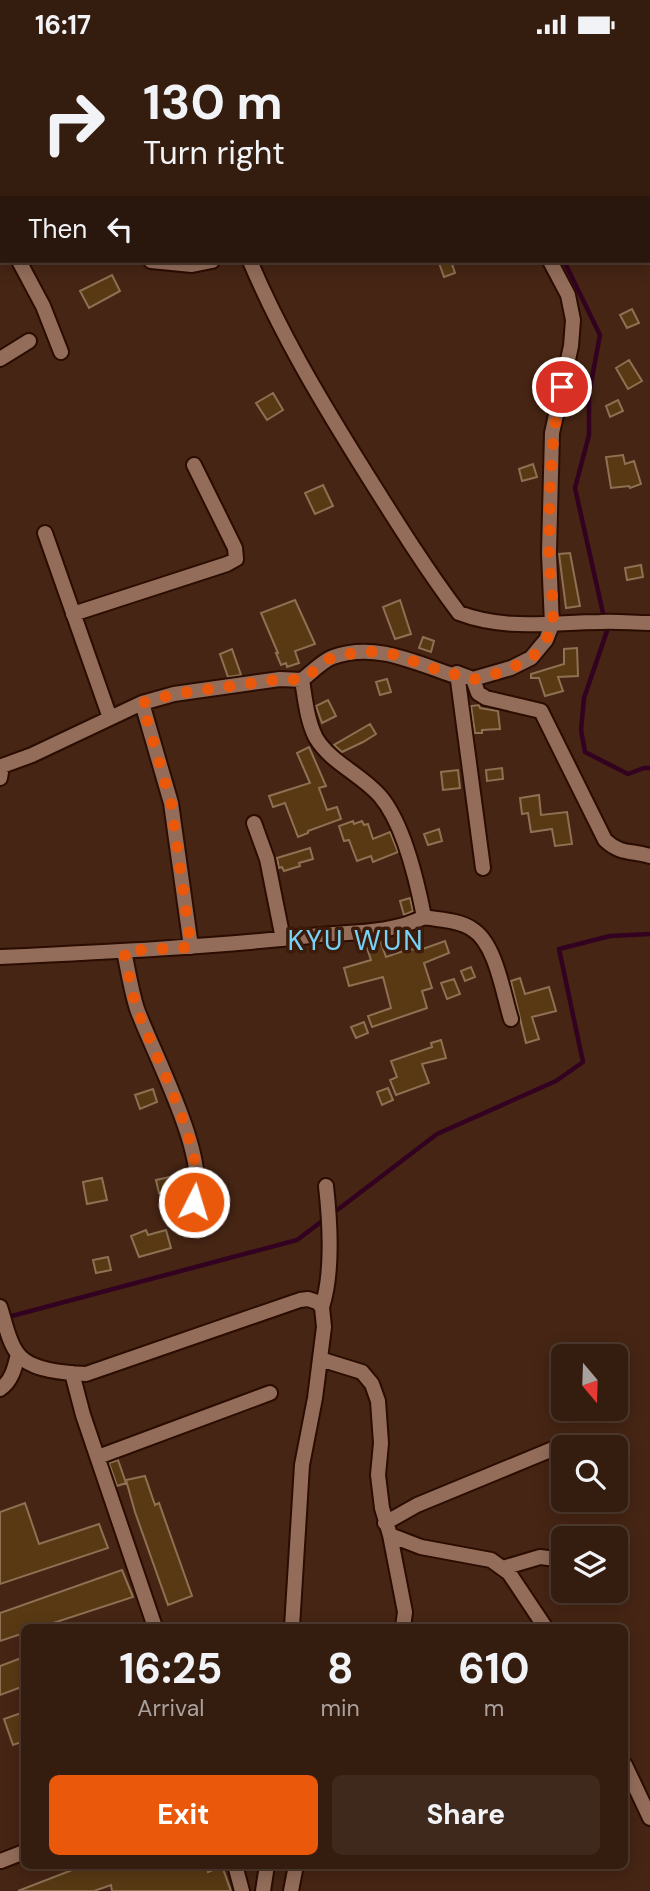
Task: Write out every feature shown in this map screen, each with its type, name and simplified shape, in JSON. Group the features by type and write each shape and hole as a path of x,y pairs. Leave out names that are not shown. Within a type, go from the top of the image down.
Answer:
{"street":[{"path":"20,263 43,306 61,352"},
{"path":"172,263 202,263"},
{"path":"251,263 272,313 304,374 378,492 459,613 481,622 552,625 650,623"},
{"path":"1,769 142,703 174,694 281,679 302,680 332,657 366,651 396,655 452,675 457,673 473,679 511,668 531,658 546,640 552,625 549,553 552,433 573,320 568,295 551,263"},
{"path":"0,359 29,341"},
{"path":"74,614 236,559 235,548 194,465"},
{"path":"45,533 110,718"},
{"path":"457,673 483,869"},
{"path":"473,679 478,693 486,698 541,711 605,840 613,848 626,853 650,856"},
{"path":"302,680 310,724 316,737 326,751 379,795 393,816 402,838 424,917"},
{"path":"142,703 171,803 191,947"},
{"path":"254,823 267,859 283,939"},
{"path":"0,957 191,947 283,939 390,928 410,924 424,917 462,924 479,935 492,956 511,1019"},
{"path":"124,951 136,1006 180,1112 197,1168 198,1191 194,1202"},
{"path":"292,1624 302,1465 320,1359 324,1327 322,1307 328,1290 329,1216 326,1186"},
{"path":"0,1307 18,1354 36,1365 73,1380 300,1300 313,1299 322,1307"},
{"path":"0,1389 13,1374 18,1354"},
{"path":"320,1359 362,1372 372,1384 378,1401 381,1443 378,1475 407,1624"},
{"path":"73,1380 154,1624"},
{"path":"98,1457 270,1393"},
{"path":"388,1529 417,1505 551,1450"},
{"path":"388,1529 421,1547 491,1560 509,1573 543,1624"},
{"path":"503,1568 540,1557 551,1558"},
{"path":"628,1771 650,1818"},
{"path":"1,1860 21,1853"},
{"path":"236,1869 242,1891"},
{"path":"264,1891 267,1869"},
{"path":"291,1891 295,1869"}],"building":[{"path":"439,263 452,263 455,273 444,277"},
{"path":"112,275 120,291 89,308 80,291"},
{"path":"632,309 639,323 627,328 620,315"},
{"path":"629,360 642,381 628,389 616,368"},
{"path":"273,393 283,410 267,420 256,403"},
{"path":"618,400 623,411 610,417 606,406"},
{"path":"623,455 625,464 634,461 641,484 630,488 611,488 606,457"},
{"path":"533,464 537,477 522,481 519,469"},
{"path":"323,485 333,506 315,514 305,493"},
{"path":"570,553 580,606 566,608 559,554"},
{"path":"641,565 643,577 627,580 625,568"},
{"path":"295,600 315,644 295,651 299,663 287,667 286,663 281,665 261,613"},
{"path":"400,600 411,634 395,639 383,607"},
{"path":"423,637 434,641 431,652 419,648"},
{"path":"577,648 578,676 558,677 563,691 545,696 539,678 531,678 531,674 564,664 564,649"},
{"path":"232,649 241,675 228,677 220,654"},
{"path":"387,679 391,692 380,695 376,682"},
{"path":"328,700 336,716 322,723 316,706"},
{"path":"479,705 480,708 498,711 500,729 475,733 471,706"},
{"path":"370,724 376,734 363,742 342,752 334,745"},
{"path":"309,747 326,786 319,788 327,810 337,807 341,819 298,837 285,803 273,807 269,796 310,783 297,753"},
{"path":"502,768 503,779 487,781 486,770"},
{"path":"458,770 460,788 443,790 441,772"},
{"path":"539,795 541,815 567,812 572,844 555,846 552,829 531,832 528,813 522,814 520,798"},
{"path":"353,821 354,824 362,821 364,825 368,824 373,839 390,832 398,852 373,862 371,856 357,861 349,840 344,841 339,826"},
{"path":"439,829 442,841 428,845 424,834"},
{"path":"310,848 313,859 284,871 282,867 279,868 277,858"},
{"path":"410,898 413,911 404,915 400,901"},
{"path":"380,940 386,957 409,949 420,950 445,941 449,953 424,963 432,988 422,991 427,1008 372,1027 368,1016 391,1008 383,977 349,986 344,968 371,960 365,942"},
{"path":"471,967 475,977 465,981 461,971"},
{"path":"520,978 525,994 549,987 556,1011 532,1017 539,1039 526,1043 511,981"},
{"path":"454,979 460,994 447,999 441,983"},
{"path":"364,1022 368,1033 356,1038 351,1027"},
{"path":"441,1040 446,1058 422,1064 429,1083 396,1095 390,1080 397,1077 391,1061 432,1047 431,1043"},
{"path":"388,1088 393,1100 382,1105 377,1092"},
{"path":"153,1089 157,1102 140,1109 135,1095"},
{"path":"174,1176 177,1189 159,1193 156,1180"},
{"path":"102,1178 107,1200 87,1204 83,1182"},
{"path":"146,1230 148,1235 166,1230 171,1248 139,1257 131,1236"},
{"path":"108,1257 111,1270 96,1273 93,1260"},
{"path":"118,1460 126,1483 117,1486 109,1463"},
{"path":"145,1476 155,1505 159,1503 192,1596 168,1605 126,1480"},
{"path":"25,1503 39,1544 99,1524 108,1548 0,1584 0,1512"},
{"path":"122,1570 133,1597 50,1624 21,1624 21,1634 0,1641 0,1613"},
{"path":"21,1658 21,1687 0,1695 0,1666"},
{"path":"21,1713 21,1742 13,1745 4,1719"},
{"path":"75,1869 208,1869 208,1872 223,1869 231,1891 112,1891 111,1885 94,1891 18,1891"}],"waterway":[{"path":"565,263 600,335 589,394 589,435 575,488 607,631 584,698 581,730 585,752 628,774 650,768"},
{"path":"332,1214 437,1134 556,1081 583,1062 559,949 610,936 650,934"},
{"path":"8,1317 297,1240 325,1219"}],"district":[{"name":"KYU WUN","path":"356,940"}],"route":[{"path":"194,1202 198,1191 197,1168 180,1112 136,1006 124,951 191,947 171,803 142,703 174,694 281,679 302,680 332,657 366,651 396,655 452,675 457,673 473,679 511,668 531,658 546,640 552,625 549,553 551,451 562,387"}]}
